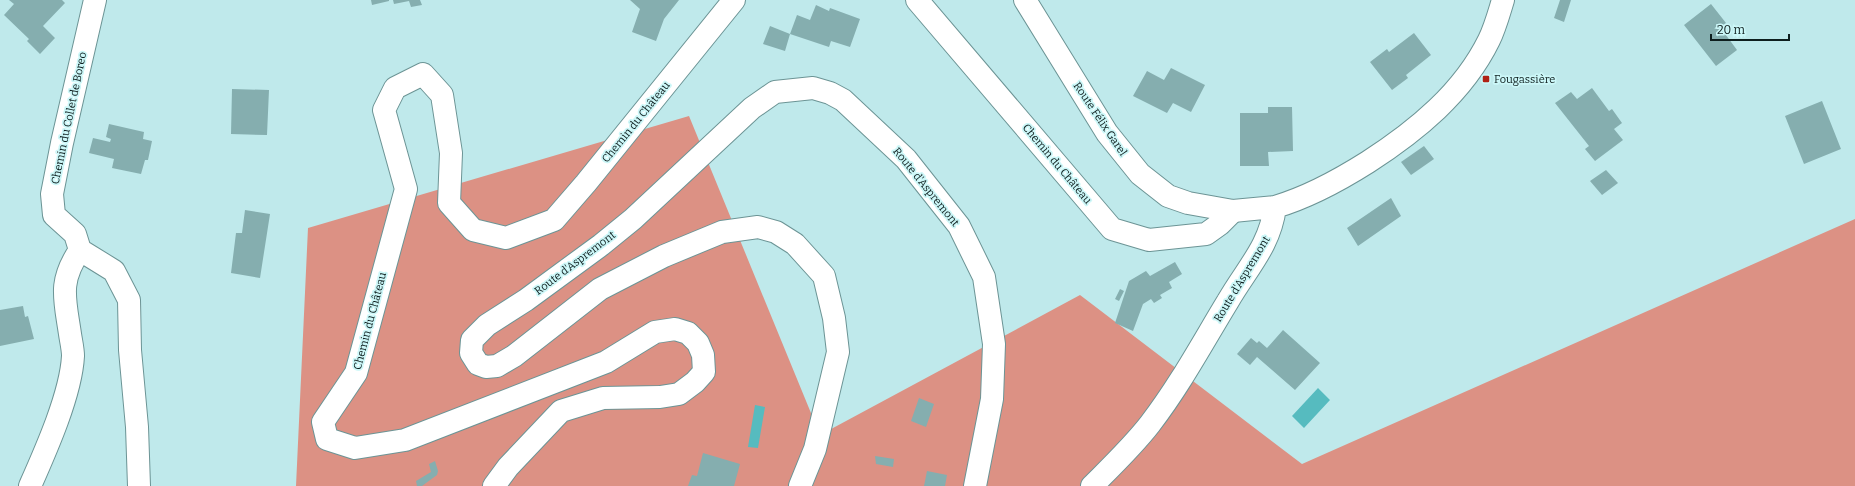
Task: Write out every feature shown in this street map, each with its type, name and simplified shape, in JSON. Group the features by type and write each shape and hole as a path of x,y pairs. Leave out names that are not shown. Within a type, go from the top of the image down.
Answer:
{"street":[{"name":"Chemin du Collet de Boreo","path":"80,250 75,234 54,215 52,194 62,143 95,0"},
{"name":"Chemin du Château","path":"494,486 508,467 561,411 603,398 660,398 679,394 695,382 704,372 703,355 698,343 688,333 675,329 655,332 606,362 405,440 355,448 327,439 323,422 356,373 406,189 384,110 395,88 423,74 442,94 450,153 449,204 473,230 506,238 554,220 586,183 734,0"},
{"name":"Chemin du Château","path":"917,0 1112,229 1149,240 1206,234 1220,224 1233,211"},
{"name":"Route Félix Garel","path":"1025,0 1107,133 1140,174 1168,196 1188,203 1233,211 1275,207"},
{"path":"1275,207 1300,200 1326,187 1384,152 1416,129 1440,107 1474,64 1489,40 1503,0"},
{"name":"Route d'Aspremont","path":"800,486 815,449 838,352 834,318 824,276 795,244 776,232 758,227 722,232 664,256 600,289 514,356 497,366 486,367 478,364 472,353 472,340 487,325 526,300 601,245 633,219 752,108 775,92 813,88 830,92 843,100 906,160 959,226 984,277 994,344 992,399 975,486"},
{"name":"Route d'Aspremont","path":"1092,486 1150,424 1198,354 1228,300 1267,239 1273,222 1275,207"},
{"path":"30,486 45,452 67,390 73,355 64,289 70,265 80,250 114,271 128,300 130,350 137,427 140,486"}],"shaded area":[{"path":"689,116 820,435 1080,295 1302,464 1855,219 1855,486 296,486 308,228"}],"water":[{"path":"1318,388 1330,400 1304,428 1292,416"},
{"path":"755,405 765,407 758,448 748,447"}],"building":[{"path":"9,0 62,0 65,3 43,26 55,38 40,54 27,41 29,39 4,15 14,4"},
{"path":"371,0 389,0 389,1 372,5"},
{"path":"393,0 420,0 422,5 411,7 409,1 394,4"},
{"path":"630,0 679,0 664,19 656,41 632,32 640,9"},
{"path":"1560,0 1571,0 1564,22 1554,18"},
{"path":"1711,4 1726,23 1720,27 1737,50 1716,66 1684,25"},
{"path":"816,5 829,11 830,8 860,19 850,47 831,41 829,47 790,34 797,15 810,20"},
{"path":"770,26 790,34 785,51 763,44"},
{"path":"1414,33 1431,55 1406,75 1408,78 1392,90 1370,62 1387,49 1389,52"},
{"path":"1171,68 1205,85 1191,112 1173,103 1167,113 1133,96 1147,71 1164,80"},
{"path":"1592,88 1609,111 1612,109 1622,123 1614,129 1623,140 1595,161 1585,149 1589,146 1555,103 1571,92 1577,99"},
{"path":"232,89 269,90 267,135 231,134"},
{"path":"1822,101 1841,149 1804,164 1785,116"},
{"path":"1268,107 1292,107 1293,151 1268,152 1269,166 1240,166 1240,113 1268,113"},
{"path":"109,124 144,132 143,139 152,141 148,160 145,160 141,174 112,168 114,159 89,153 93,138 110,142 111,139 106,137"},
{"path":"1424,146 1434,159 1411,175 1401,162"},
{"path":"1606,170 1618,183 1602,195 1590,181"},
{"path":"1391,198 1401,216 1358,246 1347,228"},
{"path":"245,210 270,214 260,278 231,273 236,233 242,233"},
{"path":"1175,262 1182,274 1169,282 1172,288 1160,295 1162,298 1154,303 1151,299 1143,304 1133,331 1115,323 1129,281 1146,271 1150,276"},
{"path":"1120,289 1124,291 1119,301 1115,299"},
{"path":"23,306 25,317 28,316 34,339 0,346 0,310"},
{"path":"1283,330 1320,363 1295,390 1257,357 1250,365 1237,354 1251,338 1257,343 1259,341 1267,348"},
{"path":"919,398 934,404 926,427 911,421"},
{"path":"703,453 740,464 734,486 688,486 692,475 697,476"},
{"path":"875,456 894,459 893,467 876,464"},
{"path":"435,461 438,471 437,475 422,486 417,486 416,481 431,472 429,464"},
{"path":"927,471 947,475 945,486 924,486"}],"place":[{"name":"Fougassière","path":"1486,79"}]}
